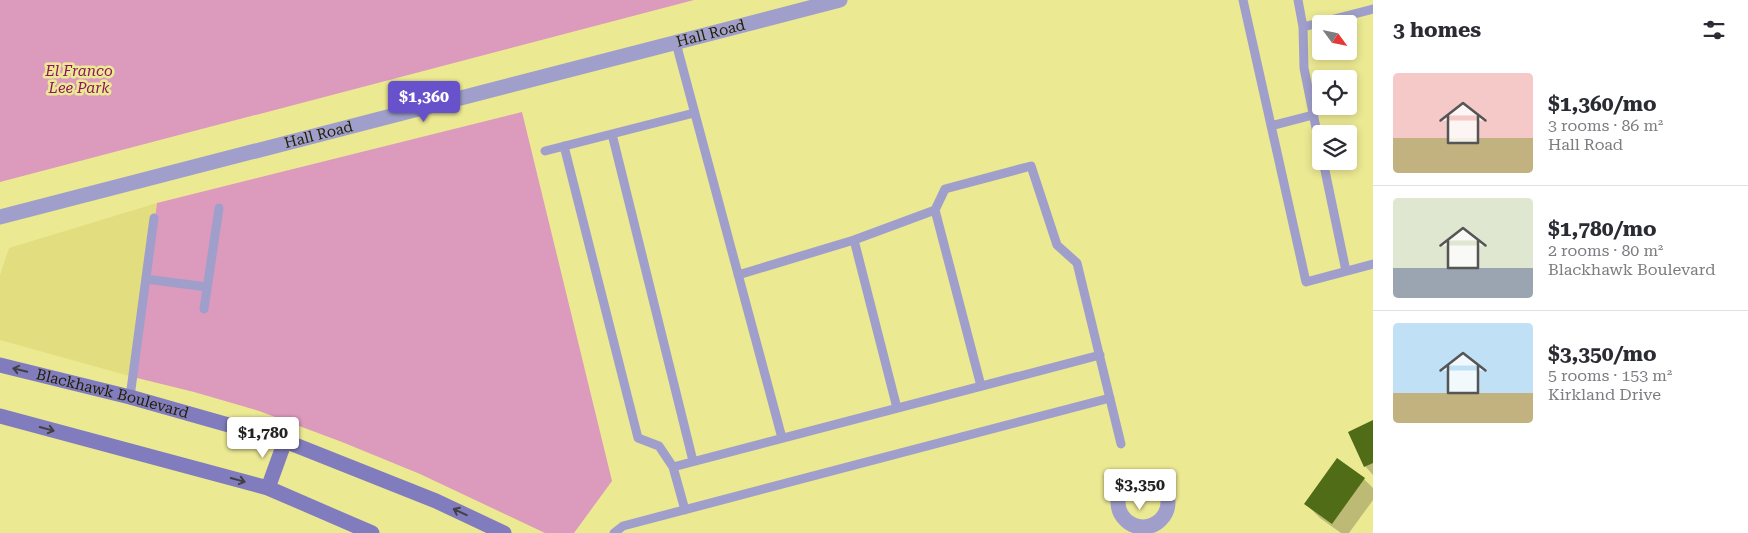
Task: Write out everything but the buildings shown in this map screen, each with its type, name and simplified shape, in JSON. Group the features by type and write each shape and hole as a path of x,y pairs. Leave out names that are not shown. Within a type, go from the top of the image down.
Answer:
{"main road":[{"name":"Blackhawk Boulevard","path":"0,365 130,397 285,441 436,501 504,533"},
{"path":"0,416 268,488 372,533"},
{"path":"268,488 285,441"}],"street":[{"name":"Hall Road","path":"0,217 840,0"}],"lane":[{"path":"1243,0 1306,282 1373,264"},
{"path":"1298,0 1303,27 1304,68 1312,110"},
{"path":"1303,27 1373,9"},
{"path":"676,43 782,438"},
{"path":"545,151 694,113"},
{"path":"1271,126 1313,115 1315,125"},
{"path":"612,134 693,461"},
{"path":"564,146 638,438 659,446 672,467 685,510"},
{"path":"981,386 935,210 945,188 1031,166 1057,245 1077,263 1122,444"},
{"path":"1325,170 1346,271"},
{"path":"204,309 219,208"},
{"path":"738,275 854,240 935,210"},
{"path":"130,397 154,218"},
{"path":"854,240 897,408"},
{"path":"146,279 207,288"},
{"path":"672,467 1100,355"},
{"path":"614,533 623,526 1110,398"}],"shaded area":[{"path":"157,203 133,377 0,340 0,275 9,248"}],"green space":[{"name":"El Franco Lee Park","path":"0,0 694,0 0,182"},
{"path":"522,112 612,481 574,533 545,533 420,474 259,411 133,377 157,203"}]}
